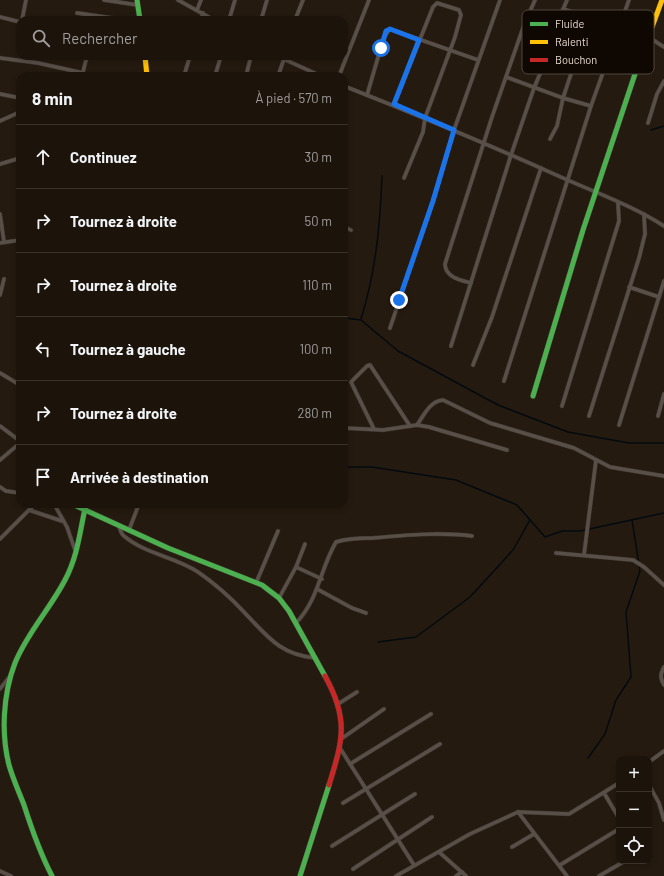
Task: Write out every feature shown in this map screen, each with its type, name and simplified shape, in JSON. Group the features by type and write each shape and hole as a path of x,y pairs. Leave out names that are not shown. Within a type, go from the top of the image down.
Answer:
{"street":[{"path":"22,16 26,0"},
{"path":"104,0 137,3 139,16"},
{"path":"178,0 208,16"},
{"path":"197,10 201,0"},
{"path":"230,16 235,0"},
{"path":"263,16 267,0"},
{"path":"297,16 303,0"},
{"path":"348,52 368,0"},
{"path":"390,328 433,201 454,130 500,0"},
{"path":"531,10 535,0"},
{"path":"566,10 563,9 567,0"},
{"path":"626,10 629,0"},
{"path":"654,25 662,0"},
{"path":"394,104 433,7 437,3 441,3 461,12 455,37 425,118 423,132 404,178"},
{"path":"77,13 98,16"},
{"path":"0,17 16,20"},
{"path":"367,95 388,30 392,29 478,60"},
{"path":"470,283 450,275 445,269 445,264 483,143 522,31"},
{"path":"654,41 664,47"},
{"path":"0,58 38,63 75,72"},
{"path":"83,72 86,60"},
{"path":"145,60 147,72"},
{"path":"185,72 189,60"},
{"path":"216,72 220,60"},
{"path":"247,72 250,60"},
{"path":"278,72 280,60"},
{"path":"285,60 307,72"},
{"path":"341,72 345,60"},
{"path":"451,346 511,155 534,88 540,74"},
{"path":"550,139 557,126 563,98 571,74"},
{"path":"504,381 567,180 603,74"},
{"path":"533,396 621,113 636,74"},
{"path":"506,77 563,98 591,106"},
{"path":"648,123 657,94 664,81"},
{"path":"348,88 394,104 596,192 644,214 664,226"},
{"path":"0,94 16,97"},
{"path":"0,121 16,114"},
{"path":"0,164 16,159"},
{"path":"473,365 492,318 541,168"},
{"path":"562,406 619,221 618,203"},
{"path":"0,214 2,243 16,241"},
{"path":"589,416 645,234 644,214"},
{"path":"0,295 4,279"},
{"path":"619,425 664,281"},
{"path":"629,287 659,297"},
{"path":"374,430 352,382 367,366 370,365 410,426"},
{"path":"0,373 16,383"},
{"path":"658,416 664,394"},
{"path":"417,425 432,404 443,400 490,423 574,448 610,467 664,476"},
{"path":"348,428 374,430 417,425 441,429 507,450"},
{"path":"0,426 16,439"},
{"path":"0,460 16,446"},
{"path":"584,555 596,460"},
{"path":"0,487 6,491 16,492"},
{"path":"56,508 69,534 76,554"},
{"path":"52,876 35,842 24,804 8,761 5,744 7,700 11,676 18,654 66,577 76,554 85,508"},
{"path":"87,508 119,526 168,548 268,588 279,598 296,623 316,658 338,704 342,724 340,748 300,876"},
{"path":"129,530 137,508"},
{"path":"0,538 29,510 62,521"},
{"path":"119,526 123,534 135,543 198,572 244,612 256,626 284,649 300,657 316,658"},
{"path":"256,583 278,530"},
{"path":"296,623 308,608 322,579 336,542 341,540 424,534 472,536"},
{"path":"279,598 296,567 305,544"},
{"path":"556,553 632,560 644,567 664,585"},
{"path":"296,567 322,579"},
{"path":"317,589 348,606 366,613"},
{"path":"664,667 661,672 661,680 664,685"},
{"path":"0,690 11,676"},
{"path":"338,704 357,692"},
{"path":"341,739 384,709"},
{"path":"350,764 431,714"},
{"path":"343,803 440,744"},
{"path":"340,748 365,790 414,865"},
{"path":"652,760 664,751"},
{"path":"396,876 470,834 518,812 569,814 616,785"},
{"path":"652,790 659,803 664,820"},
{"path":"604,793 616,813"},
{"path":"332,846 415,794"},
{"path":"518,812 567,876"},
{"path":"352,869 432,817"},
{"path":"560,865 616,831"},
{"path":"512,847 534,834"},
{"path":"439,852 466,876"},
{"path":"599,876 620,864"},
{"path":"1,872 11,876"},
{"path":"456,876 462,872"}],"waterway":[{"path":"651,130 664,126"},
{"path":"361,319 374,266 380,213 382,176"},
{"path":"348,318 361,320 398,351 498,405 568,432 629,443 664,443"},
{"path":"348,467 372,467 456,480 517,505 545,537 562,531 580,531 664,513"},
{"path":"378,642 416,637 470,597 513,550 530,520"},
{"path":"588,758 605,734 616,700 631,677 626,612 640,571 632,520"}],"traffic: fast":[{"path":"137,0 139,16"},
{"path":"533,396 583,230 635,74"},
{"path":"81,508 168,548 262,585 279,598 289,611 325,676"},
{"path":"52,876 36,841 9,765 6,753 4,714 8,688 15,663 32,631 59,591 73,562 85,508"},
{"path":"300,876 329,785"}],"traffic: slow":[{"path":"654,22 662,0"},
{"path":"145,60 147,72"}],"traffic: jam":[{"path":"325,676 333,691 341,718 338,755 329,785"}],"route":[{"path":"381,48 386,31 390,29 419,40 394,104 454,130 433,201 399,300"}]}
